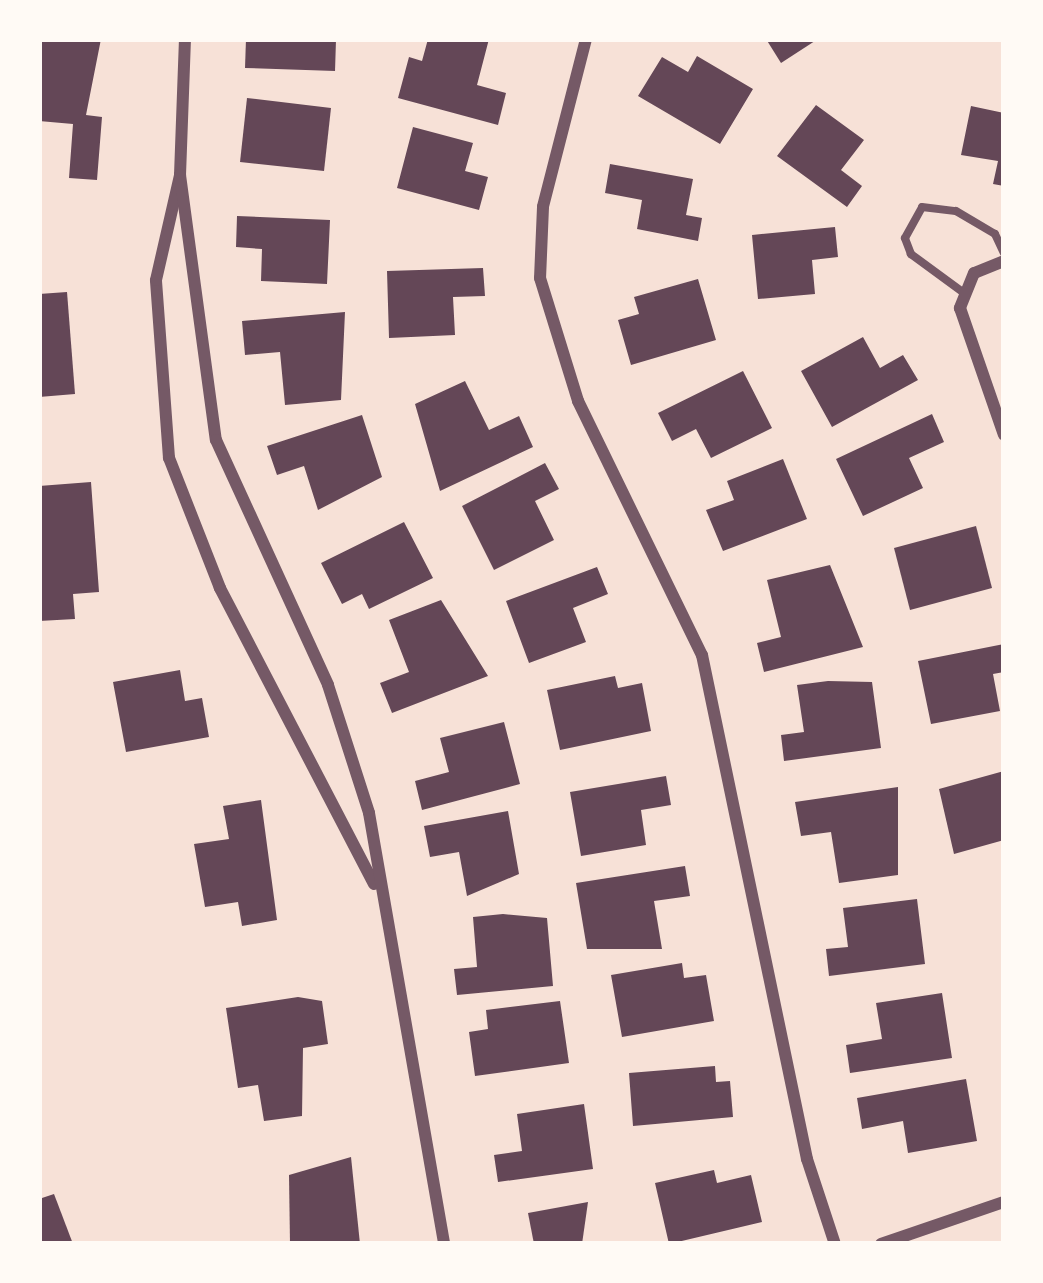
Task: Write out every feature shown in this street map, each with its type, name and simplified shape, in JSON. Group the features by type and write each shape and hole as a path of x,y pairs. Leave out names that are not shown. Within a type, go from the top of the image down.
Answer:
{"street":[{"path":"185,39 180,175 217,440 328,685 370,813 374,884 444,1244"},
{"path":"586,39 543,207 540,278 578,401 702,656 802,1137 835,1244"},
{"path":"180,175 157,280 170,458 220,588 374,884"},
{"path":"1004,257 974,273 966,294 970,354 1004,435"},
{"path":"881,1244 1004,1202"}],"lane":[{"path":"966,294 922,271 905,238 912,216 932,205 956,212 1004,257"}],"building":[{"path":"39,39 101,39 86,115 102,117 97,180 69,178 73,124 39,121"},
{"path":"246,39 336,39 335,71 245,68"},
{"path":"428,39 489,39 477,85 506,93 498,125 398,98 409,57 422,61"},
{"path":"766,39 818,39 781,63"},
{"path":"697,56 753,89 720,144 638,96 662,57 688,72"},
{"path":"247,98 331,108 324,171 240,162"},
{"path":"816,105 864,140 841,170 862,186 847,207 777,156"},
{"path":"971,106 1004,113 1004,186 993,184 998,161 961,155"},
{"path":"413,127 473,143 465,171 488,177 479,210 397,188"},
{"path":"610,164 693,179 686,215 702,218 698,241 637,229 642,200 605,193"},
{"path":"237,216 330,220 327,284 261,281 262,249 236,247"},
{"path":"835,227 838,257 812,260 815,294 758,299 752,235"},
{"path":"483,268 485,296 453,297 455,335 389,338 387,271"},
{"path":"698,279 716,340 631,365 618,320 639,314 634,297"},
{"path":"67,292 75,394 39,397 39,294"},
{"path":"345,312 341,400 285,405 280,352 245,355 242,321"},
{"path":"863,337 880,368 903,355 918,380 832,427 801,371"},
{"path":"743,371 772,428 711,458 696,429 672,441 658,413"},
{"path":"465,381 489,430 519,416 533,447 440,491 415,404"},
{"path":"932,414 944,442 909,458 923,488 863,516 836,459"},
{"path":"362,415 382,477 318,510 304,466 277,475 267,446"},
{"path":"783,459 807,519 723,551 706,510 734,500 727,481"},
{"path":"545,463 559,489 535,501 554,540 494,570 462,506"},
{"path":"91,482 99,592 73,594 75,619 39,621 39,486"},
{"path":"404,522 433,578 369,609 362,594 342,604 321,563"},
{"path":"976,526 992,588 910,610 894,548"},
{"path":"830,565 863,647 764,672 757,643 781,637 767,580"},
{"path":"597,567 608,594 573,608 586,642 529,663 506,601"},
{"path":"441,600 488,676 392,713 380,683 409,672 389,620"},
{"path":"1004,644 1004,672 993,674 1000,711 931,724 918,661"},
{"path":"180,670 185,701 202,698 209,737 126,752 113,682"},
{"path":"615,676 618,688 642,683 651,731 560,750 547,690"},
{"path":"872,682 881,748 784,761 781,735 804,732 797,685"},
{"path":"504,722 520,784 422,810 415,781 449,772 440,738"},
{"path":"1004,771 1004,840 954,854 939,789"},
{"path":"666,776 671,805 641,810 646,845 581,856 570,792"},
{"path":"898,787 898,875 839,883 831,832 801,836 795,802"},
{"path":"261,800 277,920 242,926 238,902 205,907 194,844 229,839 223,806"},
{"path":"508,811 519,874 467,896 459,852 430,857 424,826"},
{"path":"685,866 690,896 654,901 662,949 587,949 576,883"},
{"path":"917,899 925,964 829,976 826,949 848,947 843,908"},
{"path":"473,917 547,918 553,986 457,995 454,969 477,967"},
{"path":"682,963 684,978 706,975 714,1021 622,1037 611,975"},
{"path":"942,993 952,1058 850,1073 846,1045 882,1039 876,1003"},
{"path":"298,997 322,1001 328,1044 303,1048 302,1116 264,1121 258,1085 238,1088 226,1008"},
{"path":"560,1001 569,1063 475,1076 469,1032 488,1029 486,1010"},
{"path":"715,1066 716,1082 730,1081 733,1117 633,1126 629,1073"},
{"path":"966,1079 977,1141 908,1153 903,1121 862,1129 857,1098"},
{"path":"584,1104 593,1169 498,1182 494,1155 522,1151 517,1114"},
{"path":"351,1157 360,1244 290,1244 289,1175"},
{"path":"714,1170 717,1183 751,1175 762,1222 669,1244 655,1183"},
{"path":"54,1194 73,1244 39,1244 39,1199"},
{"path":"588,1202 582,1244 534,1244 528,1213"}]}
